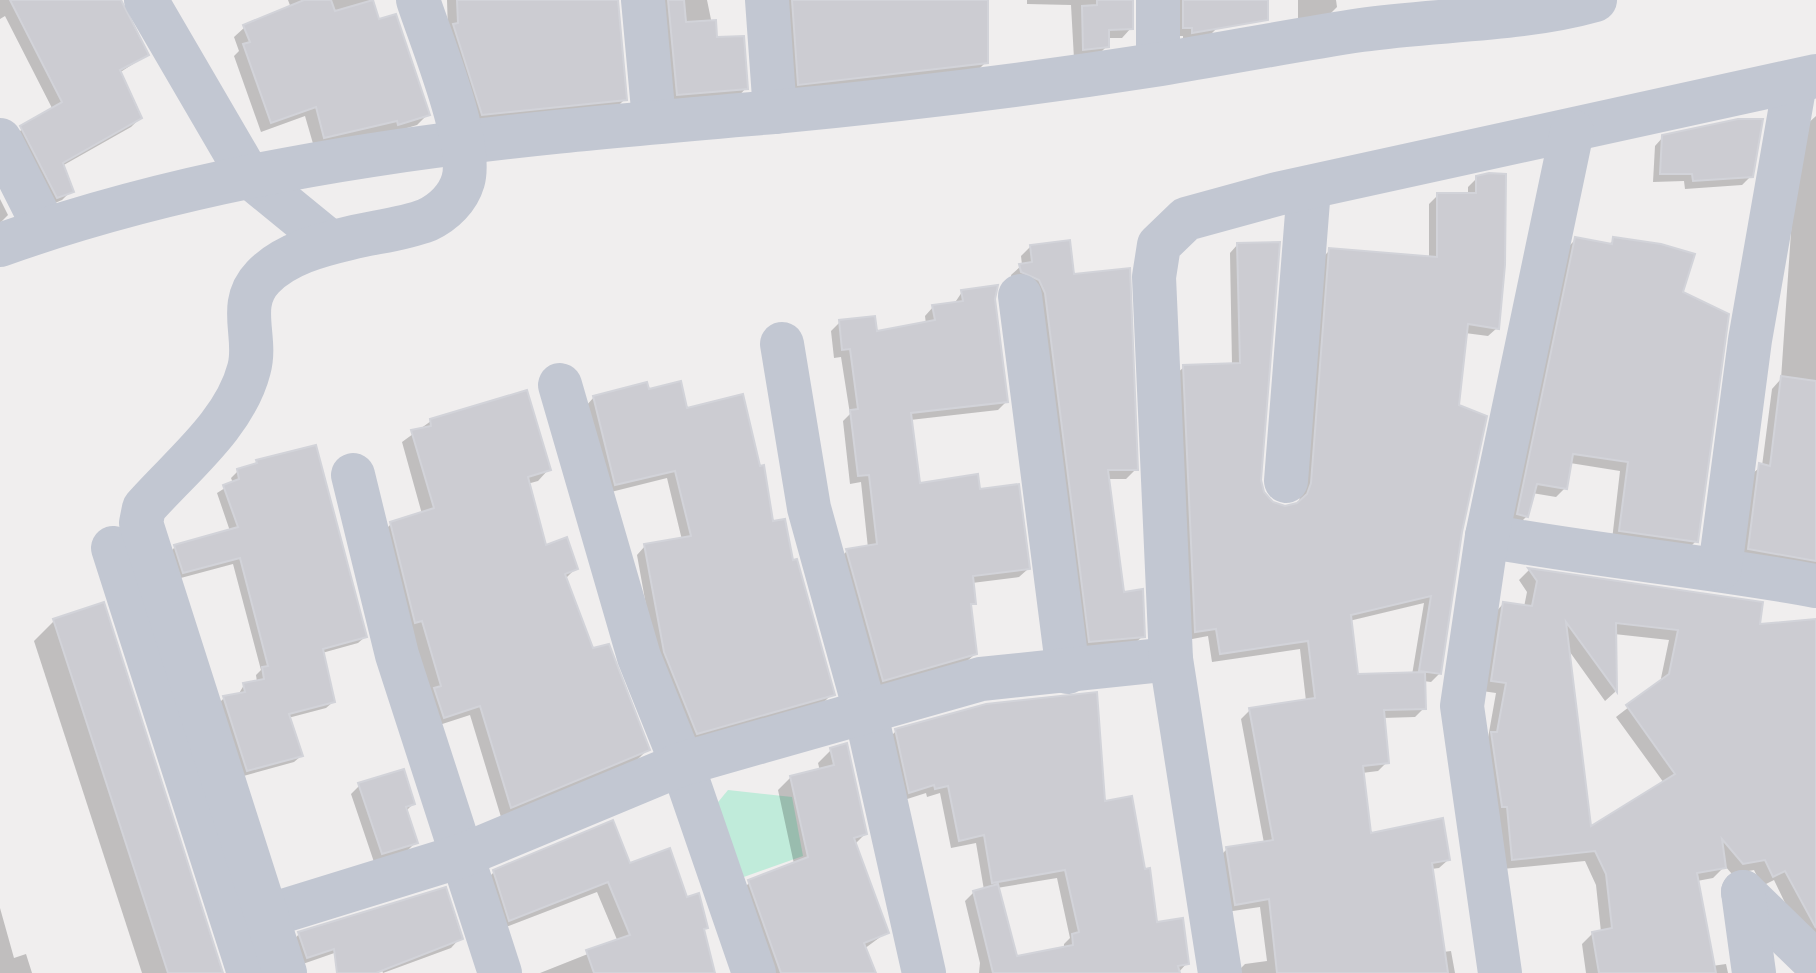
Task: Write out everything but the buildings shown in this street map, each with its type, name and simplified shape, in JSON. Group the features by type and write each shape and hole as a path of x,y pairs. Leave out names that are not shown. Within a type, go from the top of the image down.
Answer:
{"street":[{"path":"146,0 248,175 330,242"},
{"path":"285,973 141,523 144,508 217,428 244,389 253,354 246,318 252,294 261,278 282,261 330,242 428,219 455,200 464,179 463,140 418,0"},
{"path":"643,0 654,120"},
{"path":"767,0 775,112"},
{"path":"1158,0 1158,64"},
{"path":"0,245 45,229 248,175 463,140 654,120 775,112 1158,64 1364,30 1595,0"},
{"path":"1220,973 1171,659 1154,277 1159,245 1186,219 1679,104 1806,80 1750,340 1720,568"},
{"path":"1500,973 1462,706 1487,536 1572,131"},
{"path":"0,140 45,229"},
{"path":"1286,481 1309,188"},
{"path":"1020,296 1068,672"},
{"path":"782,344 809,508 866,714 924,973"},
{"path":"560,385 639,657 682,764 754,973"},
{"path":"353,475 397,655 500,973"},
{"path":"1487,536 1589,554 1720,568 1816,586"},
{"path":"113,548 249,973"},
{"path":"267,916 461,856 682,764 981,679 1171,659"},
{"path":"1754,973 1743,892 1816,963"}],"green space":[{"path":"728,790 792,797 803,856 727,883 705,818"}]}
